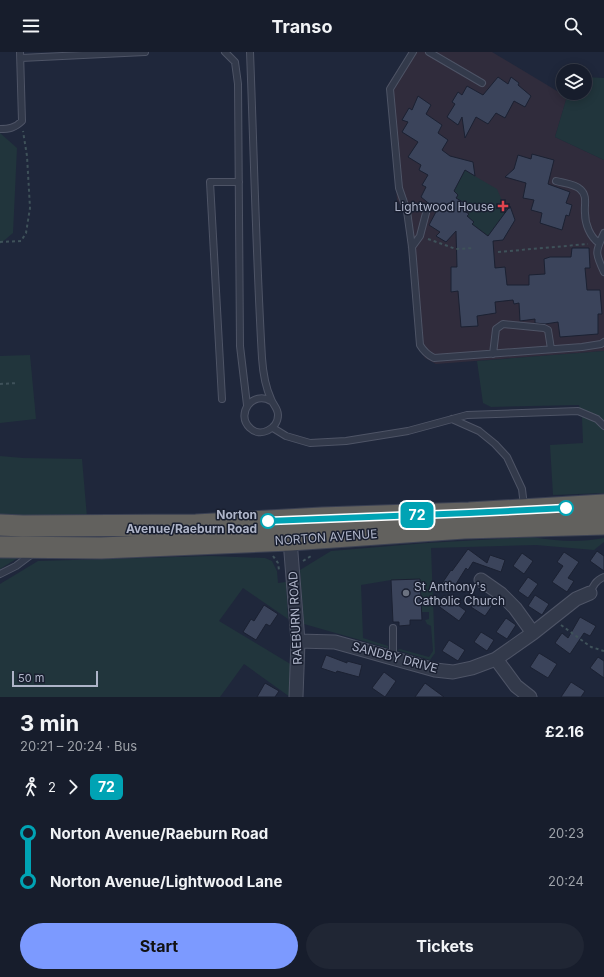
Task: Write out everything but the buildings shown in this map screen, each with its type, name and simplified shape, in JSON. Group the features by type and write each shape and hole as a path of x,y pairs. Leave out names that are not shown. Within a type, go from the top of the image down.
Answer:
{"highway":[{"name":"NORTON AVENUE","path":"0,525 196,524 524,510 604,505"},
{"name":"NORTON AVENUE","path":"0,547 100,548 290,540 464,528 604,524"}],"street":[{"name":"RAEBURN ROAD","path":"290,540 298,641 296,697"},
{"path":"480,580 501,594 515,608 533,633"},
{"name":"SANDBY DRIVE","path":"298,641 335,642 435,670 453,672 472,668 496,659 533,633 576,599 590,593"},
{"path":"496,659 516,686 530,697"}],"lane":[{"path":"0,129 8,129 18,126 22,121 21,55 145,52"},
{"path":"225,52 234,62 238,84 240,346 247,405 244,414 249,427 257,432 262,432 273,428 278,416 278,410 271,401 263,374 259,318 250,52"},
{"path":"413,52 390,89 399,188 407,211 412,247 420,346 428,356 434,358 582,347 601,344 604,342"},
{"path":"429,52 482,83"},
{"path":"556,181 579,188 585,194 586,202 584,213 588,229 594,240 599,243"},
{"path":"222,399 210,182 239,182"},
{"path":"412,247 420,236 427,209"},
{"path":"604,233 596,249 598,259 604,272"},
{"path":"493,354 496,329 503,324 544,328 548,330 550,349"},
{"path":"247,405 256,399 262,398 271,401"},
{"path":"273,428 286,436 310,442 346,441 408,431 467,415 578,411 597,419 604,426"},
{"path":"452,420 479,431 495,444 507,457 522,489 524,510"},
{"path":"0,574 16,566 40,548"},
{"path":"590,593 594,584 604,577"},
{"path":"392,657 393,628"}],"path":[{"path":"0,242 21,241 26,233 30,208 27,156 22,121"},
{"path":"420,236 456,249 474,248"},
{"path":"498,252 599,243"},
{"path":"0,384 18,383"},
{"path":"551,618 592,647 604,651"}],"shaded area":[{"name":"Lightwood House","path":"409,52 492,52 556,90 556,100 566,100 555,137 604,160 604,351 436,364 425,358 418,348 405,212 397,200 387,86"},
{"path":"592,77 604,78 604,160 555,137 566,100 592,100"},
{"path":"0,133 17,148 13,233 0,244"},
{"path":"465,165 466,171 497,189 510,219 500,233 487,235 472,224 467,216 469,213 463,210 456,198 458,195 447,187"},
{"path":"604,351 604,493 553,495 550,445 583,443 582,418 579,405 491,407 483,403 477,361"},
{"path":"30,355 36,419 0,423 0,356"},
{"path":"0,456 82,459 87,517 0,516"},
{"path":"531,537 568,541 586,541 604,538 604,542 594,550 536,545 431,548 435,653 430,660 397,650 400,649 429,657 433,651 431,626 427,624 425,620 429,619 429,612 422,612 419,579 391,580 361,585 363,638 388,646 388,648 304,624 300,570 331,551 427,543"},
{"path":"0,555 21,556 0,569"},
{"path":"211,556 265,558 272,561 277,571 278,583 286,582 288,619 243,588 219,621 292,665 294,697 290,697 244,664 220,697 0,697 0,584 38,561"}],"bus line":[{"name":"72","path":"268,521 566,508"}],"place":[{"name":"Lightwood House","path":"503,206"},
{"name":"Norton Avenue/Raeburn Road","path":"268,521"},
{"name":"St Anthony's Catholic Church","path":"406,593"}]}
